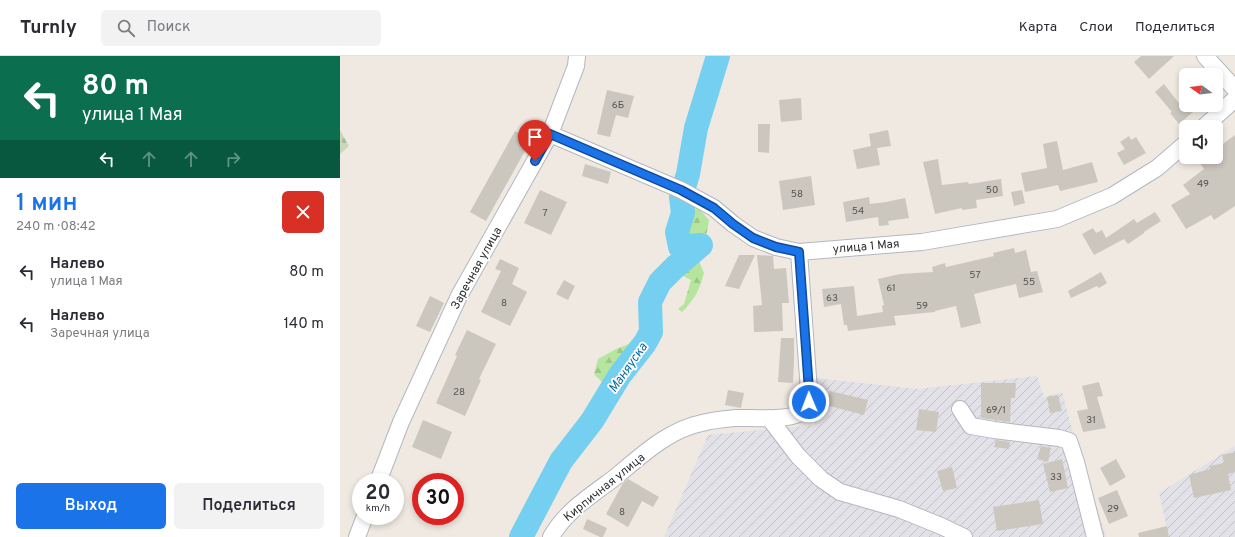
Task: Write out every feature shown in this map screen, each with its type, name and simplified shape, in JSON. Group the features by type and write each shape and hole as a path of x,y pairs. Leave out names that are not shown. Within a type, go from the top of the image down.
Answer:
{"street":[{"name":"Заречная улица","path":"381,473 401,422 459,296 550,134 576,66 577,56"},
{"path":"1205,56 1235,89"},
{"path":"1212,120 1235,99"},
{"name":"улица 1 Мая","path":"550,134 681,190 714,208 753,238 776,247 799,252 922,242 1057,220 1112,196 1157,168 1179,148"},
{"name":"Кирпичная улица","path":"551,537 557,527 577,506 661,441 680,430 701,423 736,418 782,418 803,412 807,408 809,402 809,383 799,252"},
{"path":"960,409 971,426 1059,438 1069,441 1076,462 1095,537"},
{"path":"770,418 798,456 821,479 840,492 899,509 964,537"},
{"path":"356,537 361,525"}],"shaded area":[{"path":"1037,376 1044,397 1062,392 1106,537 664,537 708,435 815,425 814,378 918,389"},
{"path":"1235,446 1235,537 1169,537 1159,493"}],"green space":[{"path":"340,130 349,146 340,154"},
{"path":"689,207 699,209 709,220 705,243 698,259 704,273 693,299 682,312 678,309 684,304 691,280 683,276 676,282 669,284 681,266 693,254 693,244 684,249 682,237 683,223"},
{"path":"629,344 640,355 634,374 615,392 594,374 598,359"}],"building":[{"path":"1141,56 1174,56 1149,79 1134,62"},
{"path":"1164,84 1179,103 1179,112 1193,112 1184,120 1179,120 1179,124 1170,113 1172,112 1155,92"},
{"path":"607,90 634,96 628,118 616,115 610,137 597,134"},
{"path":"801,98 802,120 781,122 779,100"},
{"path":"758,124 770,124 769,153 758,152"},
{"path":"888,130 891,146 877,148 880,165 857,169 853,150 871,146 869,134"},
{"path":"515,131 531,140 486,221 470,212"},
{"path":"1235,135 1235,206 1214,220 1211,215 1186,229 1171,205 1190,194 1183,185 1204,169 1201,164 1223,164 1223,144"},
{"path":"1129,136 1131,140 1136,137 1146,153 1124,165 1117,153 1125,149 1120,142"},
{"path":"1057,141 1063,170 1092,162 1098,182 1060,191 1058,185 1025,192 1021,173 1047,168 1043,144"},
{"path":"938,159 942,185 968,182 969,184 1001,179 1003,196 976,200 977,208 962,210 962,208 935,214 923,162"},
{"path":"585,164 611,172 608,184 582,176"},
{"path":"811,176 815,205 783,210 779,181"},
{"path":"540,190 567,202 551,235 524,223"},
{"path":"1022,190 1025,203 1014,206 1011,192"},
{"path":"869,197 870,204 905,198 909,218 888,221 889,225 879,226 878,217 846,222 843,202"},
{"path":"1155,212 1161,221 1144,233 1128,244 1124,239 1094,255 1082,234 1093,228 1096,233 1102,230 1106,238 1134,219 1137,223"},
{"path":"1014,248 1015,253 1026,250 1031,272 1037,271 1043,292 1019,298 1016,284 974,294 981,323 961,328 956,306 935,312 894,316 896,325 848,331 847,325 844,325 841,304 824,307 822,289 854,286 857,316 883,312 882,306 884,305 878,279 900,274 933,272 932,267 945,263 946,267 994,256 993,253"},
{"path":"739,255 755,255 739,289 725,286"},
{"path":"757,255 773,256 774,269 786,268 789,303 782,303 783,331 754,332 753,306 762,305"},
{"path":"500,259 519,268 512,284 527,292 510,326 481,312 501,271 495,269"},
{"path":"1101,272 1107,283 1099,288 1097,286 1071,298 1068,291"},
{"path":"564,280 575,286 568,300 556,294"},
{"path":"430,296 444,303 430,332 416,326"},
{"path":"467,330 496,344 479,379 481,380 465,416 436,403 457,356 455,355"},
{"path":"781,338 794,338 793,383 778,382"},
{"path":"1099,382 1103,396 1097,397 1106,428 1083,432 1077,411 1088,409 1082,386"},
{"path":"981,383 1016,383 1015,398 1011,398 1010,422 981,418"},
{"path":"728,390 744,393 741,408 725,405"},
{"path":"830,391 868,400 864,415 826,405"},
{"path":"1058,395 1062,411 1050,413 1047,397"},
{"path":"919,409 939,412 936,432 916,430"},
{"path":"423,420 452,432 441,459 412,447"},
{"path":"996,440 1010,442 1009,449 994,447"},
{"path":"1041,446 1051,448 1048,462 1037,459"},
{"path":"1235,452 1235,472 1228,474 1231,490 1194,498 1189,475 1210,469 1210,466 1224,463 1222,455"},
{"path":"1062,459 1068,488 1050,492 1043,464"},
{"path":"1116,459 1126,477 1110,486 1100,468"},
{"path":"952,467 957,488 943,491 937,471"},
{"path":"628,479 659,497 653,507 642,501 628,527 606,514 623,483"},
{"path":"1117,490 1128,516 1109,524 1098,498"},
{"path":"1039,500 1043,524 997,531 993,507"},
{"path":"587,519 607,528 603,537 583,529"},
{"path":"1167,526 1169,537 1139,537 1138,533"}],"waterway":[{"name":"Маняуска","path":"521,537 561,461 592,421 620,375 645,343 651,332 650,302 660,282 701,245 680,247 677,232 683,213 681,197 688,174 696,128 718,56"}],"route":[{"path":"535,161 550,134 681,190 714,208 753,238 776,247 799,252 809,402"}]}
